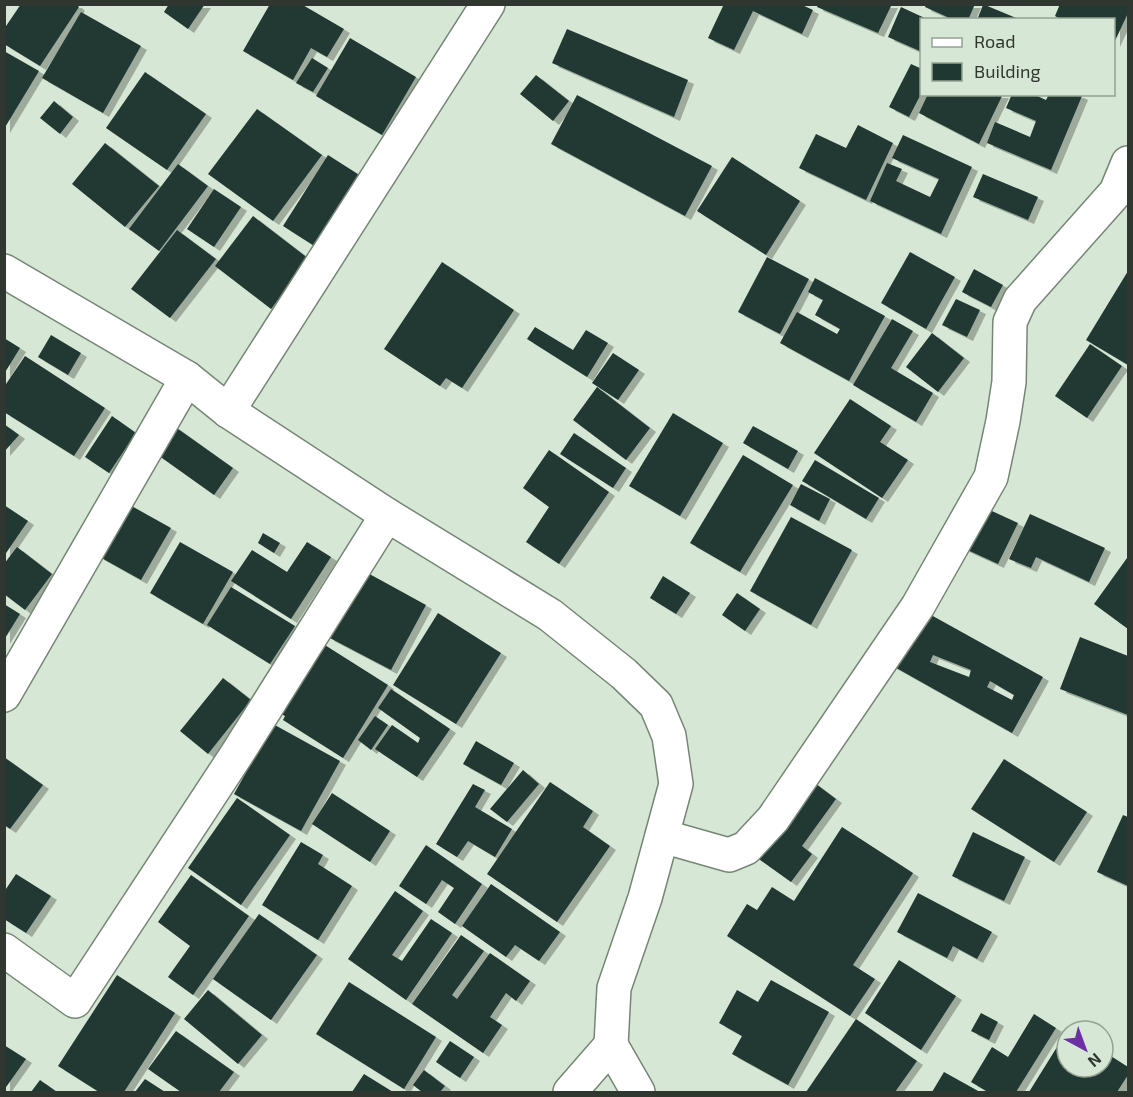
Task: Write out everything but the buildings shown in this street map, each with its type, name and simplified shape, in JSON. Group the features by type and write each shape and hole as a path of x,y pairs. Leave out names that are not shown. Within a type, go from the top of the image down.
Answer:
{"street":[{"path":"228,411 488,4"},
{"path":"662,836 729,855 746,848 773,819 918,606 991,477 1004,421 1009,382 1010,322 1020,300 1116,192 1127,172"},
{"path":"4,271 187,378 228,411 387,515 550,615 624,674 656,705 669,736 676,784 645,898 614,988 611,1046 638,1092"},
{"path":"4,695 187,378"},
{"path":"4,950 75,1001 237,754 387,515"},
{"path":"570,1092 611,1046"}]}
